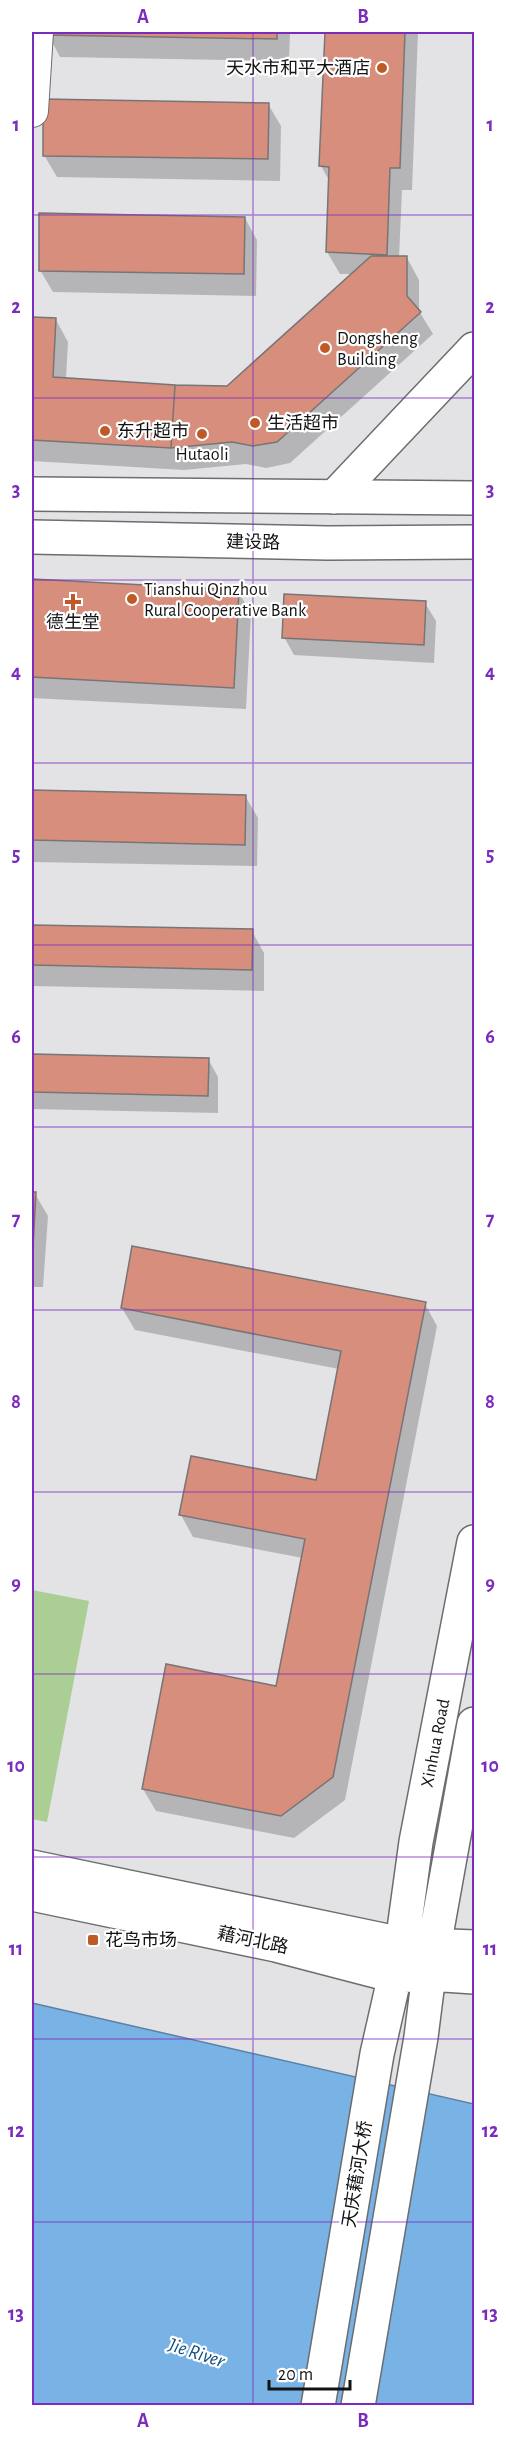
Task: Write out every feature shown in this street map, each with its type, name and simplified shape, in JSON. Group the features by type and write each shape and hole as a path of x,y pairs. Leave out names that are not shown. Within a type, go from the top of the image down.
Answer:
{"main road":[{"path":"334,497 474,349"},
{"path":"32,494 474,498"},
{"name":"建设路","path":"32,537 328,543 473,543"},
{"name":"Xinhua Road","path":"402,1944 416,1842 474,1542"},
{"name":"Xinhua Road","path":"432,1960 474,1724"},
{"name":"藉河北路","path":"32,1867 402,1944 432,1960 474,1977"},
{"name":"藉河北路","path":"32,1894 276,1945 395,1976 432,1960 474,1947"},
{"name":"天庆藉河大桥","path":"318,2406 377,2054 402,1944"},
{"path":"358,2406 432,1960"}],"street":[{"path":"32,111 37,32"}],"green space":[{"path":"32,1590 89,1601 47,1822 32,1819"}],"water":[{"name":"Jie River","path":"32,2003 474,2104 474,2405 32,2406"}],"building":[{"path":"46,32 277,32 277,39 46,35"},
{"path":"325,32 405,32 400,168 390,168 387,255 326,252 329,167 319,166"},
{"path":"43,99 269,103 268,159 43,156"},
{"path":"39,213 245,217 244,274 39,271"},
{"name":"Dongsheng Building","path":"371,256 407,256 407,296 421,312 277,442 253,446 232,442 171,448 175,385 227,386"},
{"path":"32,317 56,318 53,377 175,385 171,448 32,440"},
{"path":"32,579 239,590 234,688 32,677"},
{"path":"284,594 426,601 424,645 282,638"},
{"path":"32,790 246,795 245,845 32,840"},
{"path":"32,925 253,929 252,970 32,965"},
{"path":"32,1054 209,1058 208,1096 32,1092"},
{"path":"32,1192 36,1192 32,1266"},
{"path":"132,1246 426,1302 333,1777 281,1816 142,1789 166,1664 276,1686 305,1539 179,1515 191,1456 316,1480 341,1351 121,1308"}],"place":[{"name":"天水市和平大酒店","path":"382,68"},
{"name":"Dongsheng Building","path":"325,348"},
{"name":"生活超市","path":"255,423"},
{"name":"东升超市","path":"105,431"},
{"name":"Hutaoli","path":"202,434"},
{"name":"Tianshui Qinzhou Rural Cooperative Bank","path":"132,599"},
{"name":"德生堂","path":"73,602"},
{"name":"花鸟市场","path":"93,1940"}]}
